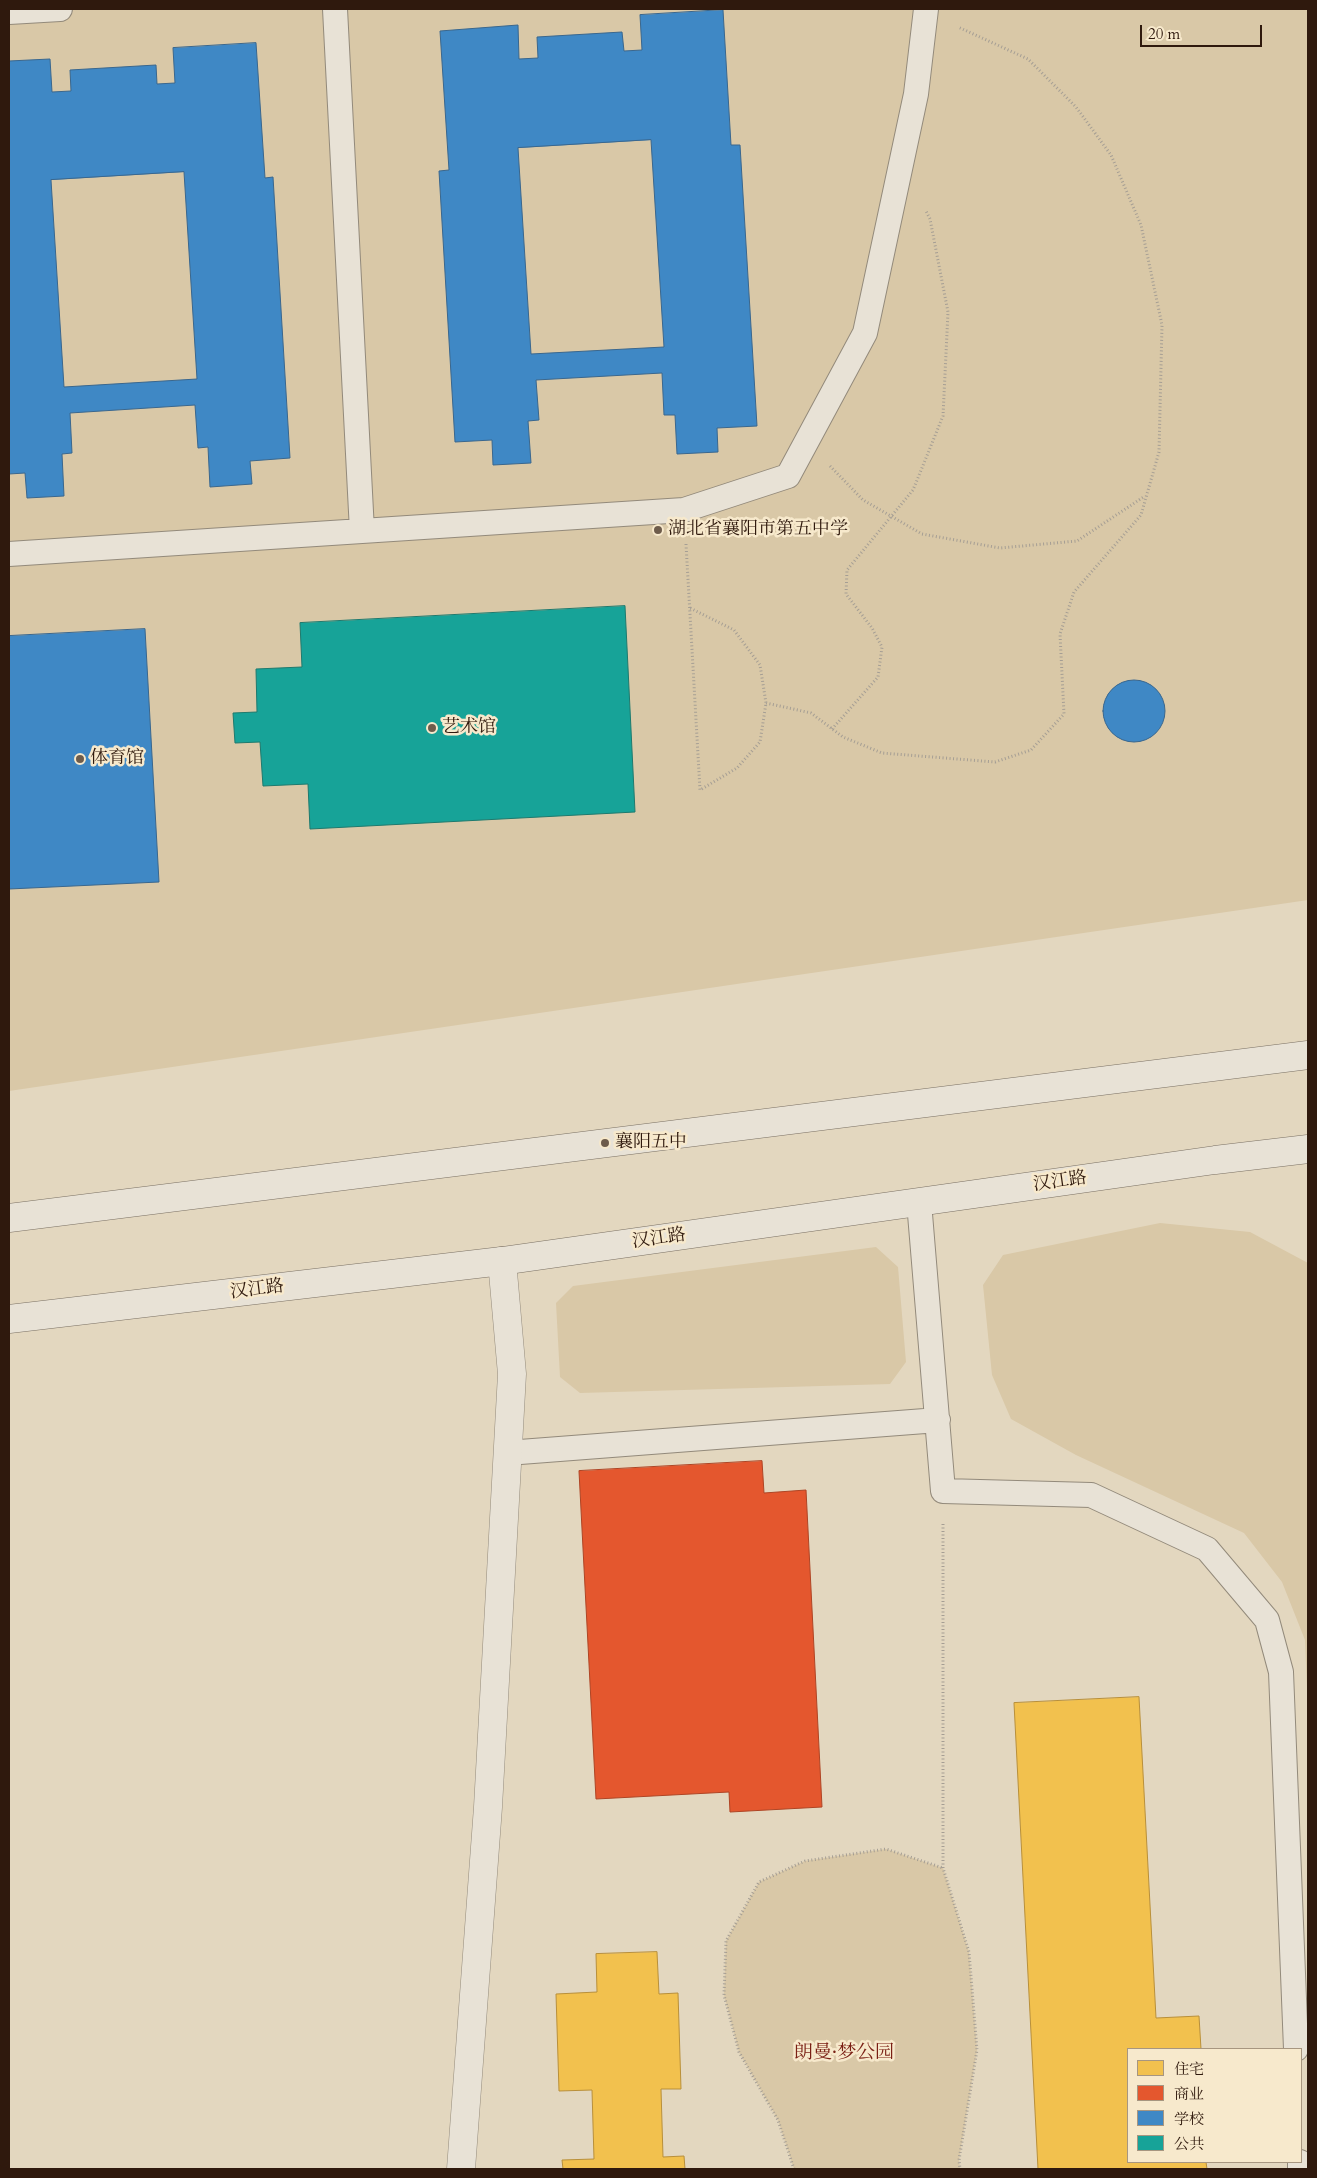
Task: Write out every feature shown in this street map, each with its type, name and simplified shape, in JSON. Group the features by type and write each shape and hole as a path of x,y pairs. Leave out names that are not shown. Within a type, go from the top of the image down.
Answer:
{"main road":[{"path":"9,1218 1308,1055"},
{"name":"汉江路","path":"9,1319 502,1261 1215,1160 1308,1149"},
{"path":"461,2169 488,1807 512,1374 502,1261"}],"lane":[{"path":"9,12 60,9"},
{"path":"335,9 362,531"},
{"path":"9,554 684,510 788,476 865,332 916,94 926,10"},
{"path":"919,1202 943,1491 1091,1495 1207,1549 1267,1620 1281,1672 1296,2048"},
{"path":"507,1453 938,1420"}],"path":[{"path":"766,704 811,713 843,738 882,753 995,762 1030,750 1064,714 1060,634 1074,592 1141,515 1158,452 1162,325 1140,225 1111,155 1076,108 1028,59 926,10"},
{"path":"832,729 878,677 882,647 872,628 846,594 847,570 913,490 943,416 948,312 930,219 901,164"},
{"path":"806,442 863,500 922,534 1000,548 1076,541 1146,496"},
{"path":"684,510 700,790 737,768 760,742 766,704 760,665 734,630 690,608"},
{"path":"943,1491 943,1868 969,1952 977,2050 959,2160 960,2169"},
{"path":"794,2169 778,2120 739,2052 724,1996 726,1941 759,1882 805,1862 886,1849 943,1868"}],"shaded area":[{"name":"湖北省襄阳市第五中学","path":"9,9 1308,9 1308,900 9,1091"},
{"path":"1160,1223 1250,1232 1308,1263 1308,1712 1305,1640 1282,1582 1244,1533 1076,1455 1011,1419 992,1375 983,1285 1003,1255"},
{"path":"876,1247 898,1267 906,1362 890,1384 580,1393 560,1377 556,1303 573,1286"},
{"path":"886,1849 943,1868 969,1952 977,2050 959,2160 960,2169 794,2169 778,2120 739,2052 724,1995 726,1941 759,1882 805,1861"}],"building: 住宅":[{"path":"1139,1697 1156,2018 1199,2016 1201,2048 1127,2048 1127,2163 1206,2163 1207,2169 1038,2169 1014,1703"},
{"path":"657,1952 659,1994 678,1993 681,2089 661,2089 663,2157 684,2156 685,2169 563,2169 562,2160 594,2159 592,2090 559,2091 556,1994 597,1992 596,1954"}],"building: 商业":[{"path":"762,1461 764,1493 806,1490 822,1807 730,1812 729,1792 596,1799 579,1471"}],"building: 学校":[{"path":"723,10 731,145 740,145 757,426 717,428 718,452 677,454 675,415 664,415 662,373 536,380 539,420 528,421 531,463 493,465 492,440 455,442 439,171 449,170 440,31 518,25 519,59 538,58 537,37 622,32 624,51 642,50 640,15","holes":["651,140 664,347 531,354 518,148"]},
{"path":"256,43 265,178 273,177 290,458 250,461 252,484 210,487 208,447 198,448 195,405 70,413 72,453 62,454 64,496 27,498 25,473 9,474 9,61 50,59 52,92 71,91 70,70 156,65 157,84 175,83 173,48","holes":["184,172 197,379 64,387 51,180"]},
{"name":"体育馆","path":"145,629 159,882 9,889 9,636"},
{"path":"1134,680 1151,685 1156,689 1160,694 1165,711 1160,728 1156,733 1151,737 1134,742 1117,737 1112,733 1108,728 1103,711 1108,694 1112,689 1117,685"}],"building: 公共":[{"name":"艺术馆","path":"625,606 635,812 310,829 308,784 263,786 260,742 235,743 233,713 257,712 256,669 302,667 300,623"}],"place":[{"name":"湖北省襄阳市第五中学","path":"658,530"},
{"name":"艺术馆","path":"432,728"},
{"name":"体育馆","path":"80,759"},
{"name":"襄阳五中","path":"605,1143"}],"district":[{"name":"朗曼·梦公园","path":"844,2054"}]}
